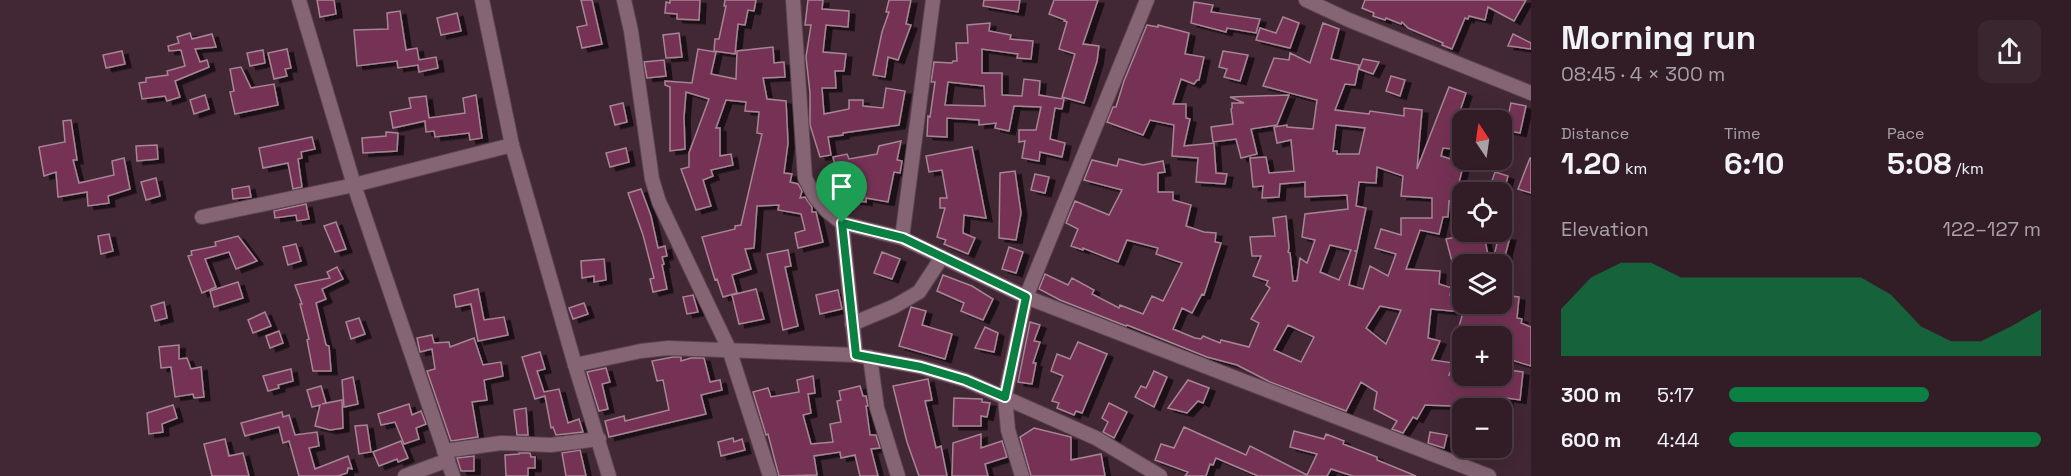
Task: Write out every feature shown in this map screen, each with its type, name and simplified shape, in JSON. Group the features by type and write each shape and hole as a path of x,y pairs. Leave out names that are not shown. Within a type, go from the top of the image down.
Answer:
{"street":[{"path":"299,0 354,185 453,476"},
{"path":"482,0 512,145 609,476"},
{"path":"624,0 631,31 652,179 659,201 729,349 770,476"},
{"path":"793,0 805,178 815,197 842,223 903,238 1026,297 1489,476"},
{"path":"903,238 933,0"},
{"path":"1022,476 1008,430 1005,397 1026,297 1147,0"},
{"path":"1306,0 1371,29 1531,93"},
{"path":"202,217 354,185 512,145"},
{"path":"842,223 856,355"},
{"path":"852,324 895,306 919,292 942,257"},
{"path":"575,365 641,351 668,348 870,357 921,367 965,380 1096,438 1160,476"},
{"path":"870,357 877,408 898,476"},
{"path":"405,476 446,456 501,442 551,445 599,439"}],"building":[{"path":"317,0 334,0 336,14 320,17"},
{"path":"581,0 592,0 602,44 582,48 577,27 587,25"},
{"path":"670,0 700,0 699,20 677,19 677,14 665,13 666,2 670,3"},
{"path":"725,0 756,0 754,11 748,10 745,25 738,24 735,54 714,51 715,39 719,39 726,6 724,6"},
{"path":"808,0 823,0 822,9 849,11 848,27 826,25 823,52 846,54 844,71 835,71 836,88 822,88 824,114 849,109 849,100 863,100 863,106 883,108 886,88 905,91 899,125 828,137 831,155 820,157 810,125 810,93 806,57 811,25 805,25"},
{"path":"889,0 911,0 906,24 911,25 898,60 888,57 885,77 873,75 882,32 889,12 886,12"},
{"path":"984,0 1020,0 1018,12 983,6"},
{"path":"1054,0 1098,0 1083,44 1099,46 1097,61 1084,103 1062,97 1075,54 1059,49 1067,22 1049,14"},
{"path":"1365,0 1526,0 1514,21 1488,7 1485,20 1469,16 1468,19 1465,18 1452,49 1408,28 1402,22 1401,24 1373,16 1374,13 1362,8"},
{"path":"1194,2 1213,5 1211,12 1260,19 1256,33 1227,28 1226,32 1191,23"},
{"path":"400,11 406,50 417,48 419,60 436,57 438,68 419,72 418,65 398,68 397,61 357,66 354,30 388,29 387,13"},
{"path":"457,13 461,31 441,35 437,18"},
{"path":"1283,17 1299,23 1290,48 1256,40 1260,28 1276,33"},
{"path":"990,23 989,31 1011,35 1010,39 1033,41 1031,59 1017,58 1018,54 982,49 982,73 1002,73 1002,95 1022,96 1024,79 1040,81 1039,95 1064,99 1062,109 1055,108 1050,139 1065,143 1062,157 1040,152 1039,161 1022,158 1025,141 1019,142 1019,130 1036,130 1041,107 1014,106 1009,131 995,128 996,123 979,125 979,120 947,118 947,137 927,136 928,116 930,117 935,82 931,82 934,62 957,61 956,43 968,43 967,25","holes":["948,82 984,86 985,106 945,105"]},
{"path":"1323,23 1339,29 1331,59 1359,65 1355,85 1345,84 1335,110 1369,114 1370,111 1404,116 1404,108 1422,110 1417,169 1449,87 1466,93 1460,110 1452,110 1452,149 1443,148 1441,156 1452,159 1452,170 1462,170 1459,182 1452,182 1452,202 1449,201 1448,217 1443,217 1439,234 1420,230 1406,269 1440,271 1439,284 1452,288 1450,295 1452,295 1452,311 1431,309 1428,338 1440,341 1432,360 1452,363 1449,375 1452,375 1452,386 1512,386 1512,370 1523,372 1520,400 1452,398 1452,406 1425,405 1417,419 1413,417 1403,433 1392,429 1397,421 1374,409 1377,392 1361,382 1346,411 1270,382 1237,365 1207,357 1126,326 1060,300 1039,289 1045,274 1068,285 1072,278 1094,290 1092,294 1119,308 1120,305 1143,314 1152,296 1163,301 1182,263 1156,254 1158,248 1127,240 1118,262 1083,248 1083,250 1071,246 1078,229 1066,223 1075,201 1109,215 1122,190 1084,180 1092,160 1117,166 1119,159 1143,165 1163,161 1165,172 1158,173 1158,192 1173,192 1173,200 1191,205 1186,226 1216,233 1215,242 1221,243 1204,295 1202,294 1192,313 1182,308 1173,329 1195,338 1201,339 1203,336 1220,343 1221,340 1249,347 1259,323 1251,319 1270,288 1266,285 1268,281 1253,276 1261,256 1252,256 1250,237 1275,236 1273,218 1286,216 1288,252 1290,253 1293,281 1297,281 1300,258 1307,263 1315,240 1302,237 1305,214 1348,209 1347,195 1305,197 1305,182 1280,184 1279,197 1262,198 1263,186 1253,187 1250,158 1266,157 1269,173 1294,171 1291,140 1277,143 1274,127 1287,125 1287,127 1313,129 1317,100 1263,86 1274,58 1289,60 1290,53 1310,63","holes":["1336,125 1365,128 1359,154 1337,154 1337,151 1333,151","1377,167 1403,176 1401,196 1432,198 1432,218 1401,218 1401,235 1381,229 1375,248 1396,254 1388,276 1370,266 1363,289 1349,285 1366,208 1356,206 1359,182 1376,183","1330,245 1351,250 1339,280 1320,272","1380,306 1401,310 1386,344 1366,328","1288,325 1314,337 1301,362 1274,350"]},
{"path":"1147,25 1158,27 1158,25 1189,33 1185,54 1204,57 1199,80 1194,84 1181,79 1173,104 1186,104 1186,118 1190,119 1184,146 1214,143 1216,173 1227,174 1225,184 1196,182 1198,158 1172,156 1174,125 1150,120 1143,135 1107,122 1113,107 1116,107"},
{"path":"190,33 192,39 212,34 216,47 195,49 200,62 207,60 209,67 175,81 180,97 167,101 165,96 142,99 139,83 146,82 146,78 168,75 167,71 185,66 181,50 169,51 168,46 179,43 177,37"},
{"path":"679,33 682,57 666,58 663,35"},
{"path":"1513,34 1531,43 1531,49 1508,46"},
{"path":"773,47 774,63 784,62 785,77 763,78 767,99 786,101 788,143 784,173 792,174 790,182 798,184 802,191 800,198 805,197 812,207 812,212 816,212 823,242 798,248 795,233 805,230 801,214 778,210 779,205 757,206 754,248 745,249 751,269 732,275 737,293 723,297 717,279 715,280 702,237 735,229 735,226 741,225 762,134 757,133 759,112 745,111 746,102 726,100 716,128 720,128 720,156 731,154 733,165 711,170 713,176 703,180 711,206 696,210 681,169 689,167 689,153 709,99 686,92 685,149 670,151 670,87 665,85 665,81 692,83 698,49 716,52 711,74 736,79 737,51"},
{"path":"287,49 291,68 285,69 287,76 274,79 268,53"},
{"path":"263,50 265,63 250,66 247,53"},
{"path":"122,51 125,64 106,68 103,55"},
{"path":"1223,51 1248,55 1240,81 1224,77 1227,69 1219,67"},
{"path":"1363,59 1379,62 1373,74 1359,69"},
{"path":"664,60 666,76 647,78 644,62"},
{"path":"241,67 251,88 274,84 278,105 235,114 230,92 234,91 230,69"},
{"path":"1391,76 1405,80 1400,96 1386,91"},
{"path":"205,95 209,109 194,114 190,100"},
{"path":"476,95 482,138 470,140 469,133 435,137 434,131 426,132 425,121 393,128 390,112 411,108 409,98 426,96 429,118 465,113 463,98"},
{"path":"1289,95 1277,125 1251,129 1257,154 1241,158 1236,139 1213,142 1211,127 1233,124 1232,103 1244,103 1230,97"},
{"path":"623,103 627,122 615,125 610,106"},
{"path":"1511,103 1526,106 1520,133 1512,131 1512,110 1509,110"},
{"path":"71,120 77,160 73,160 79,183 114,175 112,161 124,158 130,189 108,196 109,203 88,206 87,192 58,197 56,172 44,176 39,147 65,142 63,121"},
{"path":"386,132 398,133 397,151 363,153 362,138 386,136"},
{"path":"312,137 315,149 301,152 302,158 298,159 302,187 293,189 288,163 263,168 259,148"},
{"path":"901,141 897,160 902,161 900,173 894,172 888,202 866,198 866,202 848,200 847,208 836,207 837,191 831,193 826,177 837,174 833,157 847,154 849,159 877,154 879,146"},
{"path":"157,145 158,159 137,161 136,146"},
{"path":"972,147 986,218 964,215 963,233 975,238 968,254 944,244 946,240 937,237 945,208 940,208 940,198 947,198 942,170 929,172 926,156"},
{"path":"626,148 629,162 610,167 606,153"},
{"path":"1531,158 1531,193 1518,189"},
{"path":"1015,171 1021,213 1016,240 999,238 1000,173"},
{"path":"1495,172 1508,176 1506,182 1492,182"},
{"path":"1035,174 1049,177 1045,193 1031,190"},
{"path":"156,178 160,196 146,200 141,182"},
{"path":"249,186 251,197 233,199 232,189"},
{"path":"641,189 651,216 658,248 665,246 667,256 662,257 664,264 662,265 667,289 653,292 650,279 654,278 643,235 628,193"},
{"path":"306,204 309,219 297,221 296,215 275,218 274,211"},
{"path":"336,222 346,249 335,252 324,226"},
{"path":"109,234 113,251 101,254 98,236"},
{"path":"238,236 257,261 236,269 229,252 205,259 216,287 202,293 188,256 192,255 191,251 216,246 215,242"},
{"path":"1452,238 1452,242 1485,242 1488,254 1452,254 1452,261 1446,239"},
{"path":"1497,242 1509,242 1506,254 1494,254"},
{"path":"296,244 301,261 288,265 283,247"},
{"path":"1009,247 1023,252 1016,273 1002,269"},
{"path":"788,250 791,266 785,267 798,326 783,330 767,254"},
{"path":"882,252 900,259 892,279 874,273"},
{"path":"604,259 606,280 594,282 594,276 582,278 581,261"},
{"path":"337,267 343,279 322,289 326,299 316,303 326,345 329,346 331,371 313,371 307,340 309,339 300,304 302,304 295,285 330,278 327,272"},
{"path":"943,275 972,286 993,299 983,320 961,311 964,303 937,291"},
{"path":"238,282 243,298 214,307 210,291"},
{"path":"478,289 484,320 504,317 508,335 478,341 471,304 456,307 454,295"},
{"path":"756,289 764,319 739,324 732,295"},
{"path":"838,290 842,309 820,314 816,295"},
{"path":"693,295 698,312 687,314 683,297"},
{"path":"1512,296 1519,297 1517,318 1522,319 1521,323 1531,327 1531,366 1512,360 1512,326 1459,326 1463,314 1512,314"},
{"path":"164,302 167,318 155,321 151,306"},
{"path":"584,303 588,314 573,319 569,308"},
{"path":"911,307 926,311 922,325 952,334 945,359 899,346"},
{"path":"265,312 271,326 253,333 248,320"},
{"path":"359,318 365,334 351,339 346,322"},
{"path":"1030,322 1040,325 1034,341 1040,342 1033,363 1036,363 1032,384 1018,382"},
{"path":"985,327 998,333 994,352 975,348"},
{"path":"279,331 283,343 270,348 266,336"},
{"path":"432,335 434,343 449,342 450,347 474,338 483,365 501,362 503,376 484,380 487,400 472,402 478,437 451,441 427,371 435,369 432,349 420,352 417,338"},
{"path":"1078,342 1107,354 1082,413 1076,411 1074,415 1057,408 1059,403 1052,401 1063,376 1051,371 1057,354 1070,359"},
{"path":"179,345 179,359 187,358 191,369 201,367 204,397 194,398 193,394 175,397 171,367 161,368 159,347"},
{"path":"540,352 545,369 537,371 544,392 559,389 568,423 579,419 583,432 556,435 553,427 551,428 545,396 535,399 522,357"},
{"path":"681,357 681,361 704,358 710,382 720,380 722,390 701,395 706,414 609,437 605,421 624,416 625,421 669,410 663,380 657,381 652,361"},
{"path":"606,368 610,382 602,384 608,409 599,411 587,372"},
{"path":"291,369 293,381 278,385 279,388 268,391 263,376"},
{"path":"1154,371 1167,377 1154,407 1135,397 1141,386 1146,388"},
{"path":"813,376 815,393 808,394 811,413 803,415 811,444 833,442 830,424 841,422 837,401 841,400 839,391 860,386 863,396 866,396 870,435 876,435 880,448 871,449 878,476 860,476 855,455 841,458 840,452 814,456 817,475 779,476 768,434 766,435 753,392 768,388 771,397 799,392 797,380"},
{"path":"353,377 358,404 344,407 342,380"},
{"path":"928,379 932,400 925,401 936,448 941,446 947,476 919,476 907,442 893,386"},
{"path":"1188,380 1209,388 1203,403 1198,401 1187,413 1168,408"},
{"path":"321,386 326,403 322,404 342,400 343,428 330,430 315,426 320,405 312,407 307,390"},
{"path":"954,398 982,399 982,402 990,403 987,417 981,416 981,426 953,426"},
{"path":"1109,403 1127,412 1114,438 1103,432 1108,422 1102,418"},
{"path":"409,404 412,415 421,411 426,424 416,428 419,439 404,444 395,422 381,425 378,414"},
{"path":"173,405 177,418 162,424 163,432 149,434 147,413"},
{"path":"526,408 528,435 517,435 514,410"},
{"path":"282,412 283,417 289,415 295,435 317,432 319,446 309,448 315,469 348,456 352,469 348,468 347,473 338,476 299,476 289,441 283,443 279,427 245,436 241,423"},
{"path":"367,425 371,452 359,454 355,426"},
{"path":"1184,427 1246,455 1250,446 1307,475 1317,454 1290,447 1294,431 1324,439 1326,434 1344,441 1343,444 1377,457 1377,460 1416,476 1353,476 1331,469 1327,476 1258,476 1216,458 1213,465 1210,464 1206,476 1185,476 1188,472 1155,460 1161,444 1174,448"},
{"path":"1034,428 1071,437 1071,460 1101,454 1105,476 1031,476 1020,437"},
{"path":"1430,432 1447,435 1444,448 1428,443"},
{"path":"981,434 981,448 1002,441 1007,457 985,464 988,476 952,476 953,443"},
{"path":"733,438 734,442 742,439 745,450 721,456 718,442"},
{"path":"225,439 229,456 243,453 249,476 212,476 204,444"},
{"path":"401,441 408,458 398,462 397,459 379,466 373,452"},
{"path":"580,450 586,476 566,476 562,453"},
{"path":"530,453 531,457 535,457 535,468 528,468 528,476 506,476 505,455"},
{"path":"474,456 474,471 461,471 457,458"}],"route":[{"path":"842,223 903,238 1026,297 1005,397 965,380 921,367 856,355 842,223"}]}
